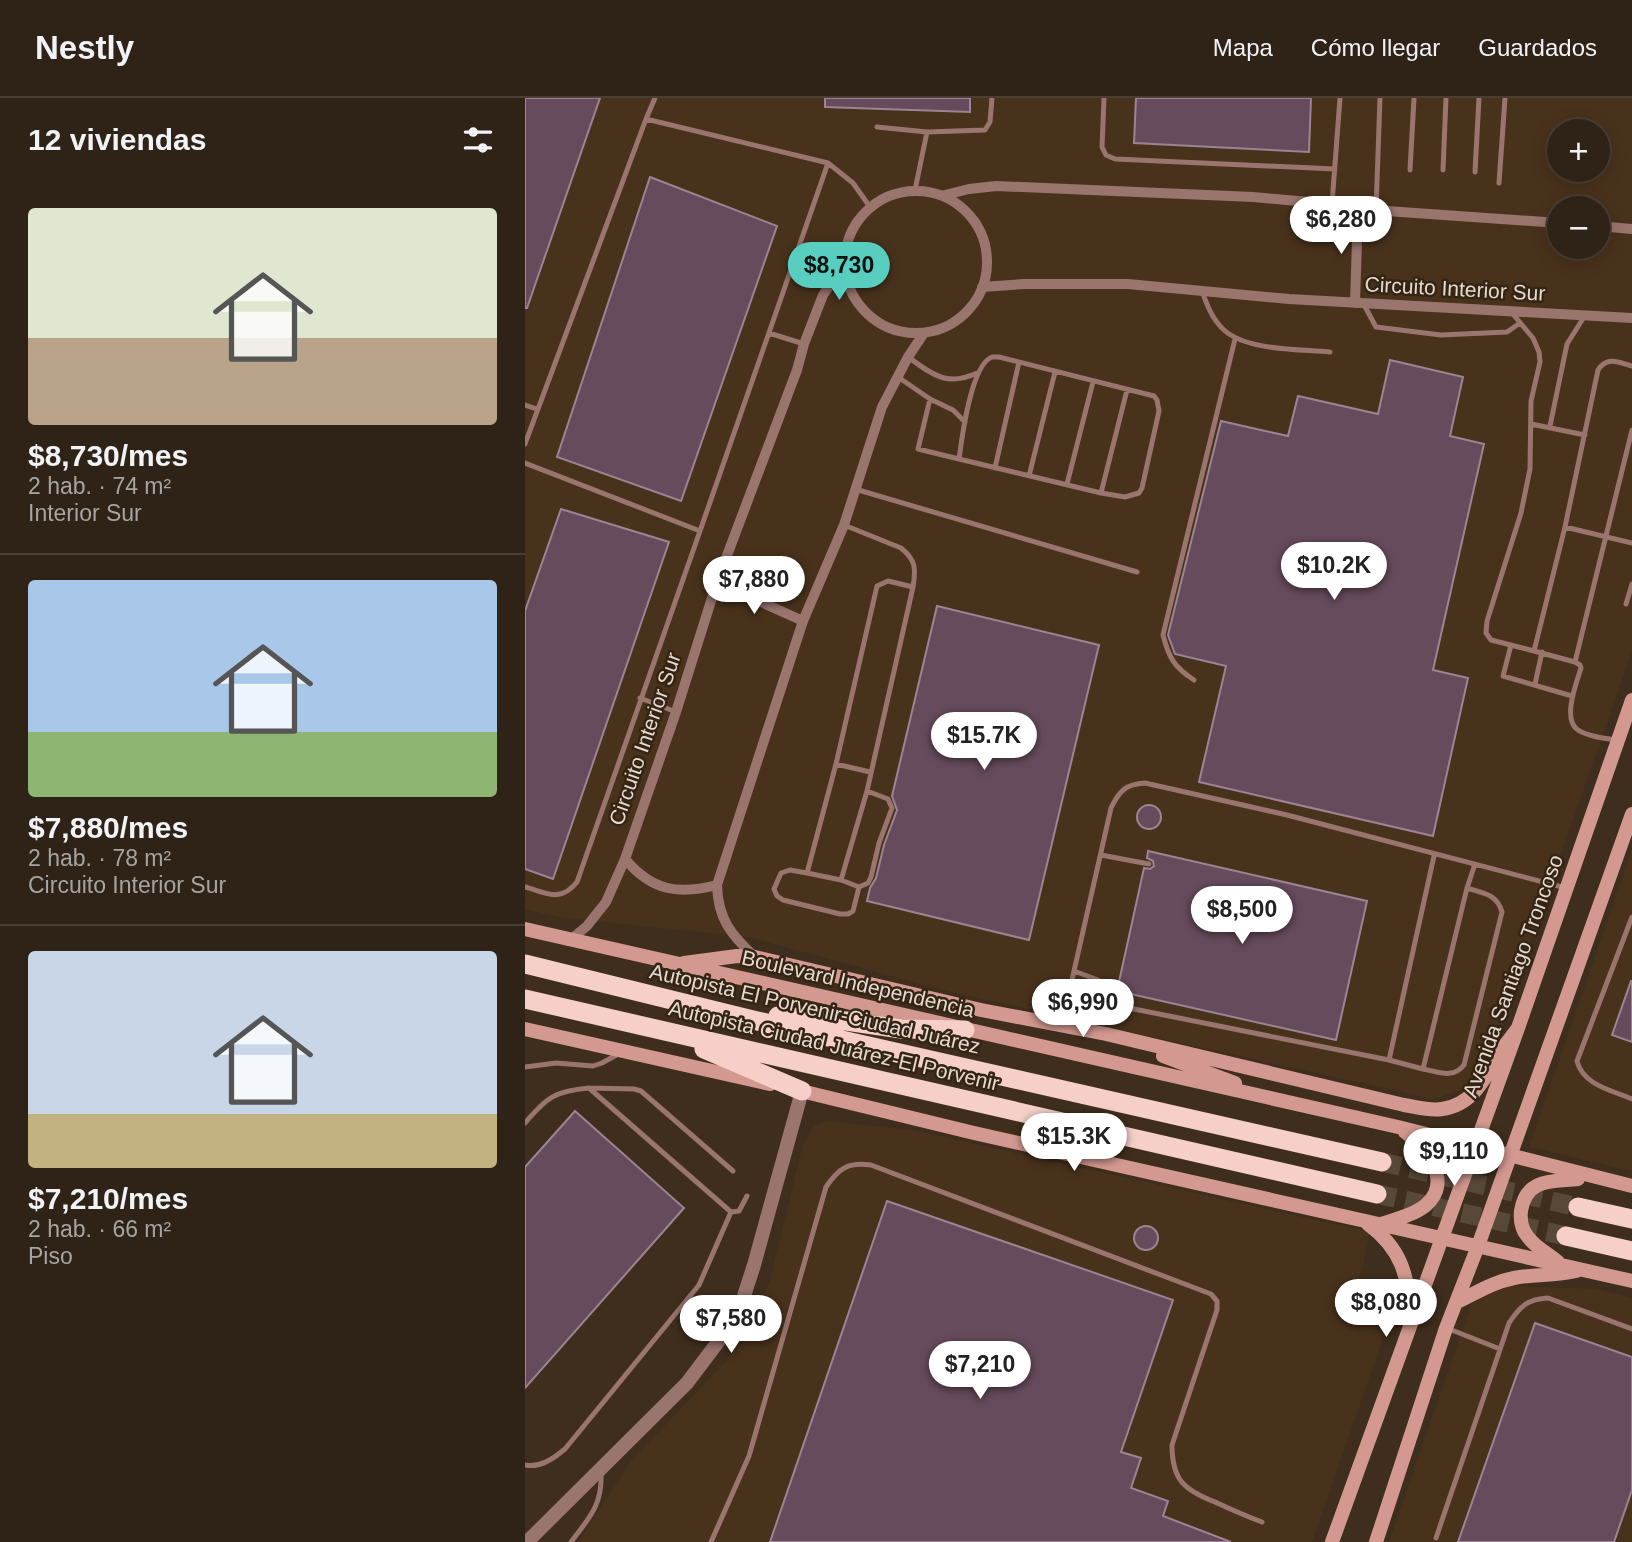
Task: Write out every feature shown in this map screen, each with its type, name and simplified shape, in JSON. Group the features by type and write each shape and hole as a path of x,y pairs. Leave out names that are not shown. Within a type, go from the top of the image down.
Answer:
{"highway":[{"name":"Autopista El Porvenir-Ciudad Juárez","path":"525,964 749,1019 1382,1162"},
{"name":"Autopista Ciudad Juárez-El Porvenir","path":"525,999 1377,1194"},
{"path":"749,1019 785,1016 901,1029 965,1030"},
{"path":"658,1029 801,1091"},
{"path":"1578,1207 1632,1219"},
{"path":"1566,1236 1632,1251"}],"main road":[{"name":"Avenida Santiago Troncoso","path":"1332,1542 1518,1028 1632,700"},
{"path":"1376,1542 1446,1328 1478,1246 1632,814"},
{"name":"Boulevard Independencia","path":"525,929 1398,1127 1632,1186"},
{"path":"675,964 737,956 755,957 981,1010 1107,1034 1431,1110 1455,1106 1475,1092 1518,1028"},
{"path":"525,1029 1632,1281"},
{"path":"1107,1034 1283,1101"},
{"path":"1380,1224 1410,1214 1428,1203 1437,1183 1432,1160 1422,1147 1398,1127"},
{"path":"1562,1266 1536,1247 1526,1235 1521,1216 1523,1204 1527,1194 1545,1182 1556,1179 1576,1180 1590,1176"},
{"path":"1364,1221 1384,1236 1398,1258 1408,1285 1413,1316"},
{"path":"1457,1301 1499,1282 1518,1277 1559,1275 1579,1270"}],"street":[{"path":"945,195 967,213 979,229 987,268 982,288 973,305 959,319 943,328 924,333 904,333 885,327 869,316 856,301 848,283 846,247 851,232 870,207 886,197 915,190 945,195 996,186 1253,197 1376,211 1547,222"},
{"path":"1358,209 1359,303"},
{"path":"1610,227 1632,229"},
{"name":"Circuito Interior Sur","path":"569,941 587,926 606,902 625,859 677,712 717,582 797,370 804,344 823,295 845,263"},
{"name":"Circuito Interior Sur","path":"982,288 1024,284 1128,284 1359,303 1632,318"},
{"path":"755,957 737,941 723,920 717,902 717,885 803,621 844,525 882,407 924,333"},
{"path":"717,582 803,621"},
{"path":"625,859 643,878 672,890 696,890 717,885"},
{"path":"527,1542 687,1383 710,1356 734,1318 754,1265 801,1091"}],"lane":[{"path":"525,443 655,98"},
{"path":"877,128 927,132 985,130 990,122 992,98"},
{"path":"1104,98 1102,147 1106,155 1115,159 1335,169"},
{"path":"1332,204 1340,98"},
{"path":"1376,211 1380,98"},
{"path":"1410,170 1414,98"},
{"path":"1443,170 1446,98"},
{"path":"1475,172 1479,98"},
{"path":"1499,183 1505,98"},
{"path":"646,119 828,163 853,183 870,207"},
{"path":"915,190 927,132"},
{"path":"525,887 557,896 566,893 576,882 828,163"},
{"path":"1202,292 1210,312 1221,328 1235,339 1256,344 1331,352"},
{"path":"1359,303 1376,327 1441,335 1507,332 1520,323"},
{"path":"1511,311 1533,338 1540,362 1531,401 1530,469 1521,513 1486,633 1491,640 1542,652 1580,665 1572,696 1571,722 1575,729 1584,733 1618,741"},
{"path":"1549,426 1567,344 1585,316"},
{"path":"769,332 804,344"},
{"path":"1194,680 1178,670 1168,654 1163,635 1235,339"},
{"path":"908,357 949,381 962,380 977,373"},
{"path":"930,399 918,449 995,468 1029,476 1067,484 1101,493 1133,496 1142,488 1159,405 1153,396 992,357 986,359 977,373 959,459"},
{"path":"1534,651 1565,527 1598,370 1611,360 1632,366"},
{"path":"995,468 1019,362"},
{"path":"1029,476 1055,372"},
{"path":"898,377 930,399 953,410 965,422"},
{"path":"1067,484 1093,382"},
{"path":"1101,493 1127,390"},
{"path":"525,405 537,409"},
{"path":"1531,424 1585,435"},
{"path":"1575,662 1632,430"},
{"path":"525,463 700,531"},
{"path":"855,489 1136,572"},
{"path":"841,880 867,791 916,569 901,548 844,525"},
{"path":"1565,527 1632,543"},
{"path":"807,873 836,764 877,586 888,582 913,587"},
{"path":"1626,604 1632,584"},
{"path":"1511,645 1503,676 1572,696"},
{"path":"1535,684 1542,652"},
{"path":"640,698 677,712"},
{"path":"836,764 870,772"},
{"path":"1062,1025 1111,808 1117,796 1133,784 1145,783 1287,815 1567,889"},
{"path":"859,887 853,911 848,914 783,900 777,896 774,889 781,873 790,870 841,880 859,887 868,883 892,808 888,799 867,791"},
{"path":"1101,855 1149,864"},
{"path":"1389,1060 1434,856"},
{"path":"1423,1069 1475,864"},
{"path":"1074,971 1098,980 1106,995 1119,1006 1423,1069 1456,1073 1464,1065 1502,912 1498,901 1492,896 1467,888"},
{"path":"1632,917 1577,1061 1580,1072 1588,1080 1632,1099"},
{"path":"525,1067 556,1063 593,1066 622,1052"},
{"path":"525,1123 547,1099 557,1093 589,1088 633,1088 641,1091 733,1171"},
{"path":"589,1088 731,1212 740,1211 747,1196"},
{"path":"711,1542 749,1456 826,1187 843,1167 855,1163 871,1165 1211,1294 1217,1301 1217,1310 1172,1445 1172,1463 1179,1479 1190,1492 1262,1522"},
{"path":"525,1465 534,1467 565,1449 699,1285 731,1212"},
{"path":"1436,1538 1509,1323 1524,1303 1548,1298 1632,1329"},
{"path":"1446,1328 1500,1349"},
{"path":"571,1542 595,1510 602,1488 601,1468"}],"shaded area":[{"path":"525,98 1632,98 1632,651 1489,1060 1467,1088 1434,1099 951,992 748,937 557,917 525,909"},
{"path":"1632,850 1632,1171 1529,1147"},
{"path":"826,1121 912,1130 1370,1232 1357,1291 1395,1304 1312,1542 578,1542 631,1461 727,1360 769,1284 803,1144 814,1126"},
{"path":"1508,1286 1597,1289 1632,1298 1632,1542 1389,1542 1472,1303"}],"building":[{"path":"525,98 600,98 527,308 525,308"},
{"path":"825,98 970,98 970,112 825,107"},
{"path":"1136,98 1311,98 1309,152 1134,143"},
{"path":"650,177 777,226 681,501 557,457"},
{"path":"1390,360 1463,377 1450,436 1484,444 1433,670 1468,678 1433,836 1199,782 1226,666 1175,654 1168,635 1221,421 1288,436 1298,396 1378,414"},
{"path":"561,509 669,542 553,879 525,869 525,611"},
{"path":"937,606 1099,645 1029,940 867,901 897,810 892,796"},
{"path":"1149,805 1158,808 1161,817 1158,826 1149,829 1140,826 1137,817 1140,808"},
{"path":"1148,851 1367,901 1336,1040 1117,991 1144,868 1150,869 1154,866 1153,861 1147,858"},
{"path":"1632,981 1632,1042 1612,1035"},
{"path":"575,1111 684,1208 525,1388 525,1167"},
{"path":"887,1201 1173,1300 1121,1452 1141,1458 1131,1488 1168,1501 1163,1516 1231,1542 770,1542"},
{"path":"1146,1226 1155,1229 1158,1238 1155,1247 1146,1250 1137,1247 1134,1238 1137,1229"},
{"path":"1535,1323 1632,1357 1632,1490 1614,1542 1458,1542"}],"tunnel":[{"path":"1382,1162 1578,1207"},
{"path":"1377,1194 1566,1236"}]}
